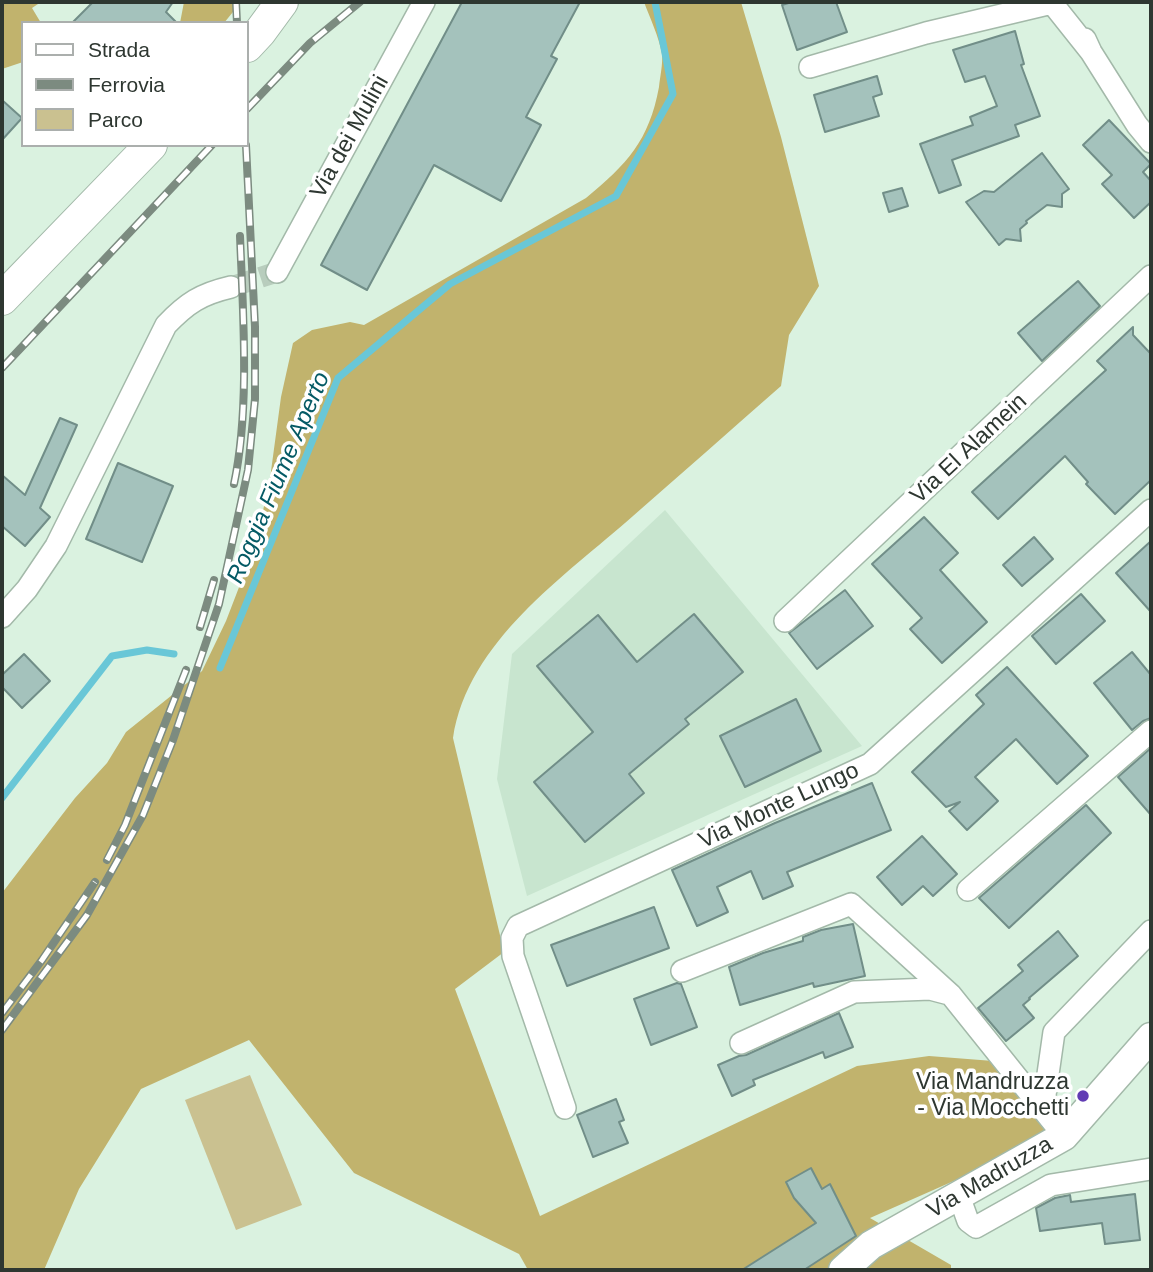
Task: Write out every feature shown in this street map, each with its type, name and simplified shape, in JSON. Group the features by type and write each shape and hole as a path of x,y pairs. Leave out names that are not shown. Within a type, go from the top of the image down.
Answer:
{"main road":[{"path":"248,45 282,2"},
{"path":"2,299 149,147"}],"street":[{"name":"Via dei Mulini","path":"277,272 424,2"},
{"path":"1069,2 1091,52"},
{"path":"810,67 926,33 1052,3 1091,52 1151,142"},
{"name":"Via El Alamein","path":"785,621 1151,276"},
{"path":"2,617 27,589 56,546 166,325 183,307 205,293 231,287"},
{"name":"Via Monte Lungo","path":"565,1108 513,956 512,938 518,926 870,764 1151,510"},
{"path":"968,890 1151,731"},
{"path":"682,971 851,904 951,995 1064,1136"},
{"path":"1043,1109 1054,1032 1151,931"},
{"path":"741,1043 854,992 930,989 951,995"},
{"name":"Via Madruzza","path":"843,1270 871,1245 1064,1136 1151,1037"},
{"path":"959,1196 968,1221 976,1227 1051,1185 1151,1169"}],"shaded area":[{"path":"2,2 41,2 32,8 40,21 21,21 21,63 2,69"},
{"path":"184,2 241,2 226,21 180,21"},
{"path":"644,2 741,2 781,137 819,286 789,335 781,386 550,587 498,641 478,671 462,703 453,738 504,952 455,989 540,1216 857,1066 929,1056 1006,1062 1051,1138 870,1218 951,1265 951,1270 528,1270 519,1254 354,1173 249,1040 141,1089 79,1189 44,1270 2,1270 2,893 75,798 107,763 126,732 202,671 226,621 253,551 269,486 281,397 293,343 312,330 350,322 364,325 586,198 613,174 642,137 655,106 659,87 662,54"},
{"path":"665,510 862,746 527,896 497,779 512,654","holes":["694,614 742,672 685,719 688,724 629,774 644,793 585,842 535,782 593,732 537,666 598,616 637,661","795,699 820,751 745,787 720,736"]}],"green space":[{"path":"250,1075 302,1205 236,1230 185,1100"}],"building":[{"path":"93,2 173,2 166,12 175,21 74,21"},
{"path":"462,2 580,2 551,56 557,59 526,117 541,125 501,201 434,165 367,290 321,265"},
{"path":"792,2 836,2 847,32 797,50 782,5"},
{"path":"1015,31 1024,64 1021,65 1040,116 1015,125 1019,136 952,160 961,185 939,193 920,144 973,125 970,117 997,106 985,76 965,82 953,50"},
{"path":"877,76 882,94 873,97 879,116 825,132 814,95"},
{"path":"2,100 21,119 2,140"},
{"path":"1109,120 1151,164 1143,172 1151,181 1151,202 1134,218 1102,184 1112,175 1083,145"},
{"path":"1042,153 1069,189 1062,194 1062,207 1047,205 1020,229 1021,241 1006,239 999,245 966,202 984,191 994,192"},
{"path":"902,188 908,206 889,212 883,193"},
{"path":"1078,281 1100,306 1042,361 1018,333"},
{"path":"1133,327 1133,335 1151,354 1151,480 1115,514 1086,484 1088,482 1065,456 998,519 972,492 1106,370 1097,361"},
{"path":"60,418 77,425 40,508 50,517 25,546 2,526 2,475 25,495"},
{"path":"118,463 173,486 142,562 86,539"},
{"path":"924,517 958,553 940,570 987,622 942,663 910,629 922,618 872,564"},
{"path":"1034,537 1053,559 1022,586 1003,565"},
{"path":"1151,541 1151,612 1116,573"},
{"path":"845,590 873,626 817,669 789,633"},
{"path":"1081,594 1105,621 1056,664 1032,636"},
{"path":"694,614 743,672 685,719 689,724 629,774 644,793 585,842 534,782 593,732 537,666 598,615 637,662"},
{"path":"1132,652 1151,675 1151,718 1132,730 1094,683"},
{"path":"24,654 50,681 22,708 2,687 2,675"},
{"path":"1007,667 1088,756 1057,784 1016,739 975,777 998,801 967,830 949,811 960,802 946,807 912,772 984,704 976,695"},
{"path":"796,699 821,751 745,787 720,736"},
{"path":"1151,748 1151,815 1118,777"},
{"path":"872,783 891,830 787,872 793,886 763,899 751,871 717,887 728,912 697,926 672,870"},
{"path":"1086,805 1111,833 1009,928 979,898"},
{"path":"922,836 957,874 933,896 923,886 902,905 877,877"},
{"path":"654,907 669,948 567,986 551,945"},
{"path":"853,924 865,976 814,987 813,983 740,1005 729,967 803,941 803,937 821,930"},
{"path":"1058,931 1078,956 1023,1005 1034,1018 1006,1041 978,1008 1023,971 1018,965"},
{"path":"677,983 681,984 697,1027 651,1045 634,999"},
{"path":"839,1013 853,1047 825,1058 823,1052 753,1080 755,1085 732,1096 718,1065"},
{"path":"616,1099 624,1120 619,1122 628,1143 593,1157 577,1115"},
{"path":"811,1168 822,1189 830,1184 856,1236 804,1270 742,1270 816,1223 794,1198 786,1182"},
{"path":"1135,1194 1140,1240 1105,1244 1102,1223 1040,1231 1036,1208 1055,1198 1070,1195 1071,1202"}],"waterway":[{"name":"Roggia Fiume Aperto","path":"220,668 338,378 450,284 616,196 673,94 655,2"},
{"name":"Roggia Fiume Aperto","path":"2,798 112,656 147,650 174,654"}],"tunnel":[{"path":"231,287 277,272"}],"railway":[{"path":"236,2 237,21"},
{"path":"248,108 310,43 360,2"},
{"path":"2,368 210,147"},
{"path":"2,1030 87,915 143,815 173,740 219,604 248,470 255,399 255,327 246,147"},
{"path":"234,484 244,393 240,236"},
{"path":"200,627 214,580"},
{"path":"107,860 125,825 186,670"},
{"path":"2,1013 95,882"}],"place":[{"name":"Via Mandruzza - Via Mocchetti","path":"1083,1096"}]}
